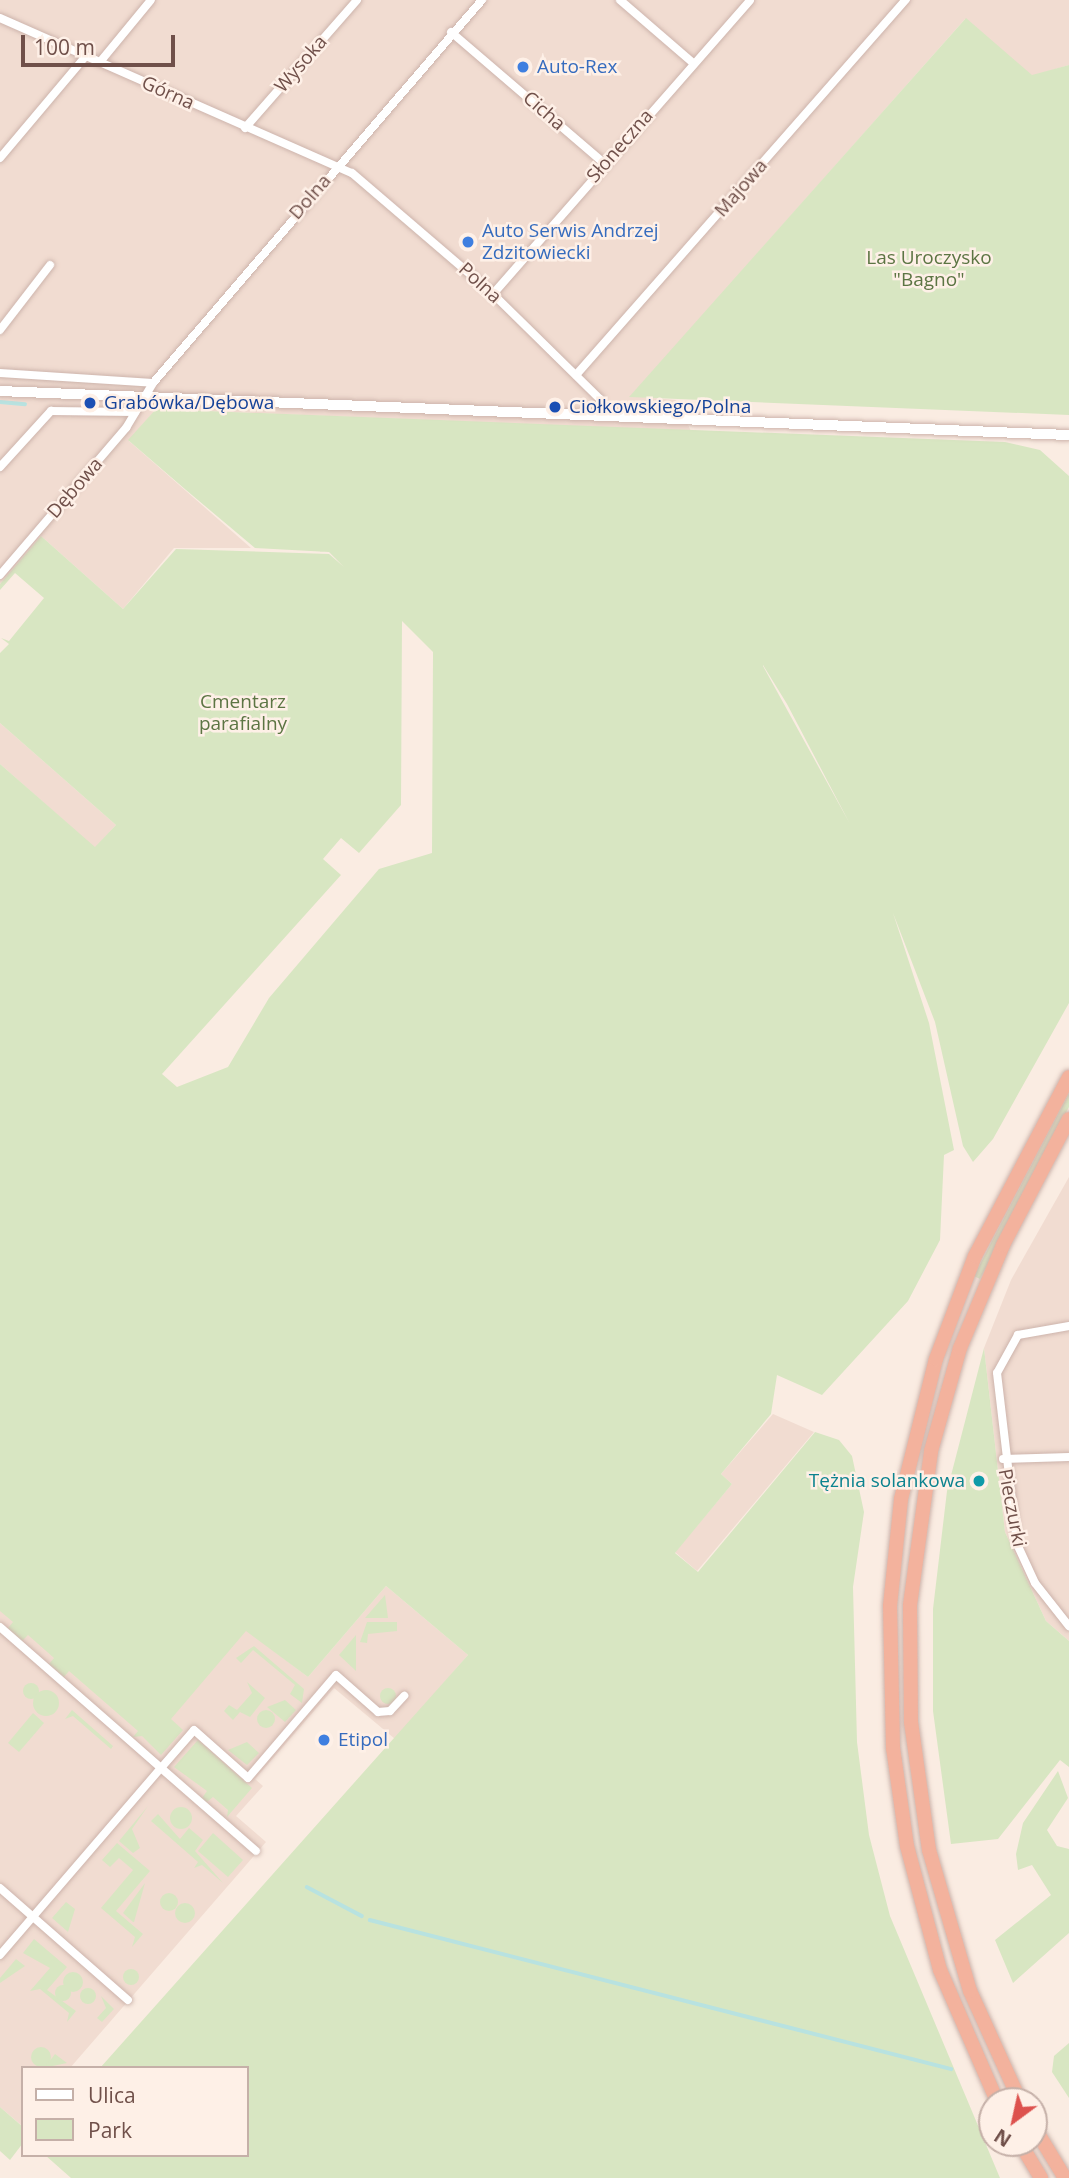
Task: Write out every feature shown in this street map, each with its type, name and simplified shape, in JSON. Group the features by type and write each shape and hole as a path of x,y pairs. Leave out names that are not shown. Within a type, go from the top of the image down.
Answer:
{"highway":[{"path":"991,2087 940,1970 897,1783 889,1658 896,1542 923,1402 961,1287 1069,1077"},
{"path":"1014,2087 952,1938 917,1782 909,1660 916,1538 941,1409 972,1314 1069,1119"},
{"path":"961,1287 968,1283 973,1288 972,1314"},
{"path":"897,1783 917,1782"},
{"path":"1048,2150 1065,2178"},
{"path":"1028,2157 1041,2178"}],"street":[{"path":"100,62 151,0"},
{"name":"Wysoka","path":"245,128 357,0"},
{"name":"Dolna","path":"143,397 451,32 482,0"},
{"path":"620,0 694,63"},
{"name":"Słoneczna","path":"492,293 750,0"},
{"name":"Majowa","path":"576,375 906,0"},
{"name":"Górna","path":"0,18 245,128 337,166"},
{"name":"Cicha","path":"451,32 605,164"},
{"path":"0,158 86,56"},
{"name":"Polna","path":"337,166 492,293 600,399 601,417"},
{"path":"0,330 50,265"},
{"path":"0,373 153,383"},
{"path":"0,391 1003,435 1069,435"},
{"name":"Dębowa","path":"0,575 135,412 143,397"},
{"path":"0,467 44,415 135,412"},
{"path":"1003,435 1069,442"},
{"name":"Pieczurki","path":"1069,1326 1018,1335 999,1360 1003,1459 1021,1555 1069,1626"},
{"path":"1003,1459 1069,1457"},
{"path":"0,1627 256,1851"},
{"path":"0,1955 194,1730 248,1778 336,1675 378,1712 390,1711 404,1696"},
{"path":"0,1888 128,2000"}],"shaded area":[{"path":"0,0 1069,0 1069,65 1032,76 965,19 631,396 676,400 691,431 156,409 129,441 251,548 174,548 123,609 41,536 0,584"},
{"path":"0,723 116,825 95,848 0,764"},
{"path":"1069,1177 1069,1641 1046,1621 1005,1532 984,1348 1011,1280"},
{"path":"773,1414 814,1432 697,1571 675,1552 732,1484 721,1474"},
{"path":"0,1570 246,1630 308,1677 386,1586 468,1655 395,1739 334,1688 255,1779 263,1786 236,1816 266,1842 72,2066 21,2066 21,2125 0,2107"}],"green space":[{"name":"Las Uroczysko \"Bagno\"","path":"966,18 1032,75 1069,65 1069,415 629,397"},
{"name":"Cmentarz parafialny","path":"156,409 1005,442 1040,450 1069,476 1069,1003 993,1139 973,1162 963,1146 935,1022 893,913 929,1023 954,1150 944,1155 940,1240 908,1301 822,1395 777,1375 771,1414 721,1474 732,1484 675,1553 698,1572 815,1432 839,1440 852,1456 864,1512 853,1587 857,1742 869,1835 890,1916 978,2126 978,2157 991,2157 1000,2178 71,2178 47,2157 248,2157 248,2066 102,2066 468,1655 386,1586 308,1677 246,1631 171,1719 183,1730 161,1755 142,1736 133,1737 138,1731 69,1671 64,1677 49,1664 54,1658 28,1635 22,1641 8,1628 13,1622 0,1611 0,764 95,847 116,825 0,723 0,653 9,644 1,638 9,641 44,598 15,573 0,590 0,584 41,536 123,609 176,549 329,554 344,567 329,552 255,548 128,440","holes":["402,621 433,652 432,853 379,869 269,998 228,1067 177,1087 162,1074 341,875 323,859 341,838 359,853 401,805","763,665 787,704 850,824 763,666"]},
{"path":"1069,1093 1069,1107 980,1279 974,1276"},
{"path":"984,1348 1005,1532 1046,1621 1069,1641 1069,1767 1060,1760 998,1839 951,1844 933,1711 933,1609 947,1491"},
{"path":"385,1595 388,1618 365,1618"},
{"path":"367,1622 397,1622 397,1631 368,1634 367,1643 360,1642"},
{"path":"356,1635 356,1671 339,1655"},
{"path":"254,1646 304,1689 302,1703 290,1694 295,1685 253,1650 241,1663 236,1658"},
{"path":"247,1682 265,1698 250,1717 240,1712 233,1720 224,1711 229,1705 237,1710 252,1693"},
{"path":"28,1683 34,1683 39,1691 37,1697 28,1699 23,1694 23,1688"},
{"path":"388,1688 396,1696 388,1704 380,1696"},
{"path":"46,1690 55,1694 59,1703 55,1712 46,1716 37,1712 33,1703 37,1694"},
{"path":"285,1700 296,1710 285,1722 267,1707"},
{"path":"72,1710 113,1746 111,1749 73,1716 65,1719"},
{"path":"266,1710 272,1713 275,1719 272,1725 266,1728 260,1725 257,1719 260,1713"},
{"path":"33,1713 44,1723 19,1752 8,1743"},
{"path":"198,1740 252,1788 227,1817 228,1810 213,1797 207,1802 202,1798 207,1791 174,1767"},
{"path":"247,1742 259,1753 247,1765 228,1750"},
{"path":"1058,1771 1068,1798 1047,1830 1057,1846 1069,1849 1069,1933 1013,1983 995,1940 1051,1895 1032,1865 1018,1870 1016,1854 1023,1823"},
{"path":"148,1806 132,1829 140,1848 133,1853 119,1841"},
{"path":"181,1807 189,1810 192,1818 189,1826 181,1829 173,1826 170,1818 173,1810"},
{"path":"158,1814 180,1839 189,1828 203,1840 195,1851 223,1883 202,1865 194,1868 198,1862 151,1821"},
{"path":"213,1833 243,1860 228,1877 198,1851"},
{"path":"117,1843 150,1871 116,1911 143,1934 132,1947 135,1937 101,1908 133,1870 119,1858 110,1867 102,1860"},
{"path":"145,1883 134,1922 133,1922 123,1913"},
{"path":"165,1893 173,1893 178,1902 176,1909 165,1911 160,1906 160,1898"},
{"path":"66,1902 75,1909 68,1932 52,1918"},
{"path":"185,1903 192,1906 195,1913 192,1920 185,1923 178,1920 175,1913 178,1906"},
{"path":"34,1939 67,1967 47,1990 76,2011 67,2022 69,2013 40,1989 30,1991 50,1968 23,1953"},
{"path":"16,1959 25,1966 0,1983 0,1978"},
{"path":"128,1969 134,1969 139,1977 137,1983 128,1985 123,1980 123,1974"},
{"path":"73,1972 80,1975 83,1982 80,1989 73,1992 66,1989 63,1982 66,1975"},
{"path":"60,1985 66,1985 71,1993 69,1999 60,2001 55,1996 55,1990"},
{"path":"85,1988 91,1988 96,1996 94,2002 85,2004 80,1999 80,1993"},
{"path":"101,1996 114,2009 102,2022 97,2018 106,2008"},
{"path":"1069,2043 1069,2098 1052,2072 1054,2056"},
{"path":"37,2048 45,2048 50,2053 50,2061 45,2066 37,2066 32,2061 32,2053"},
{"path":"55,2054 67,2063 45,2066"},
{"path":"0,2107 21,2125 21,2146 10,2160 0,2151"}],"waterway":[{"path":"0,402 25,404"},
{"path":"307,1887 362,1916"},
{"path":"370,1920 951,2069"}],"place":[{"name":"Auto-Rex","path":"523,67"},
{"name":"Auto Serwis Andrzej Zdzitowiecki","path":"468,242"},
{"name":"Grabówka/Dębowa","path":"90,403"},
{"name":"Ciołkowskiego/Polna","path":"555,407"},
{"name":"Tężnia solankowa","path":"979,1481"},
{"name":"Etipol","path":"324,1740"}]}
